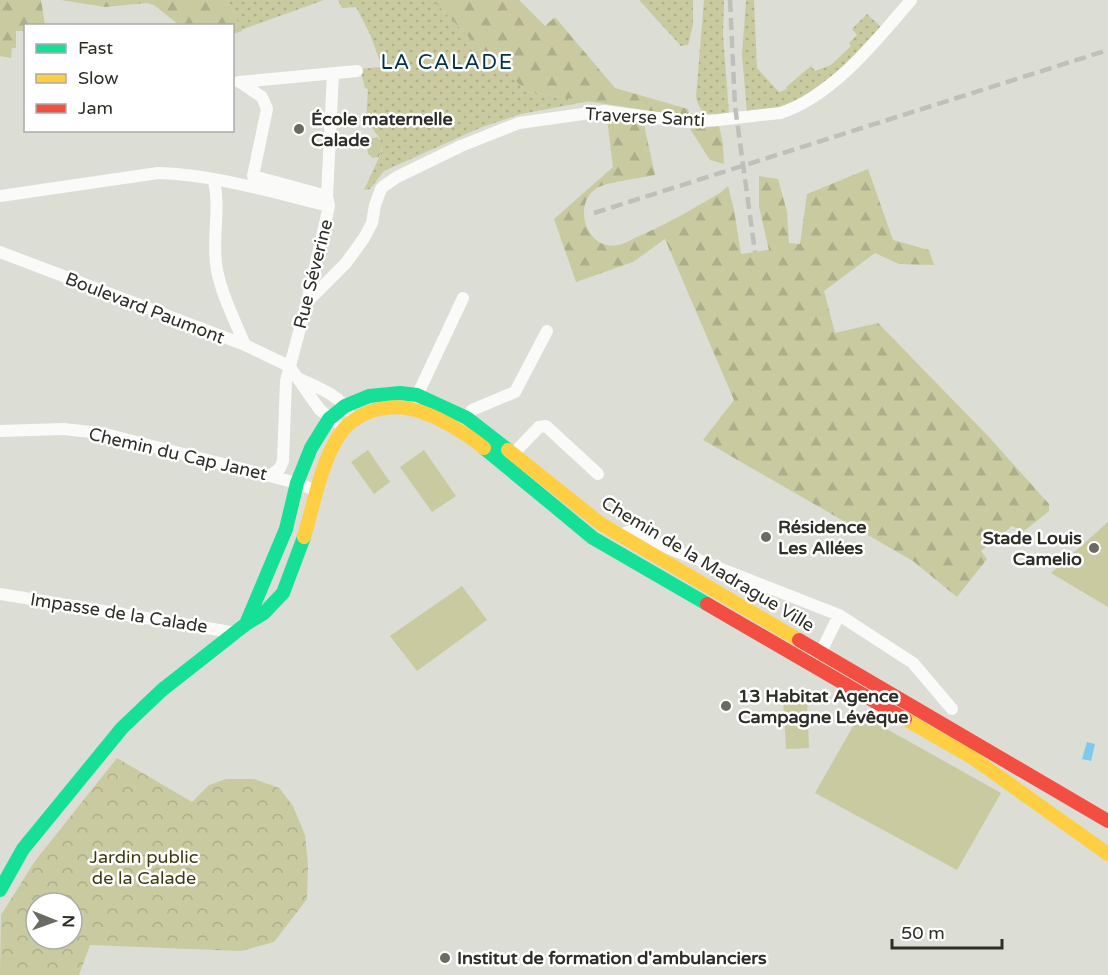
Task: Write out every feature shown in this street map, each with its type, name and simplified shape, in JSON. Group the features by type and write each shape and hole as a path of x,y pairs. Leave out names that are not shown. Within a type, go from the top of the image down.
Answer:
{"street":[{"name":"Traverse Santi","path":"307,302 346,263 364,238 372,223 381,189 397,177 461,146 519,123 604,111 686,122 780,113 800,104 822,89 869,49 911,0"},
{"path":"236,82 357,71"},
{"name":"Rue Séverine","path":"289,366 307,302 328,201 333,74"},
{"path":"236,82 262,97 267,109 254,176 328,201"},
{"path":"0,196 159,173 173,173 328,201"},
{"path":"214,181 218,204 215,246 217,271 245,345"},
{"name":"Boulevard Paumont","path":"0,252 245,345 289,366"},
{"path":"411,409 463,298"},
{"path":"459,430 472,410 515,392 547,331"},
{"path":"289,366 320,410 329,419 338,424 349,424 349,413 345,406 333,396 298,378"},
{"path":"270,476 280,468 283,461 286,381 289,366"},
{"name":"Chemin de la Madrague Ville","path":"242,628 286,529 297,483 311,448 329,419 345,406 369,396 386,393 417,395 467,418 601,524 1108,820"},
{"name":"Chemin de la Madrague Ville","path":"0,890 23,849 122,728 162,690 264,613 283,593 303,542 317,491 339,435 360,416 382,408 411,409 459,430 472,438 593,538 973,758 1108,854"},
{"path":"512,455 539,427 546,426 598,474"},
{"name":"Chemin du Cap Janet","path":"0,431 63,429 101,433 297,483 317,491"},
{"path":"614,531 630,532 839,615 913,663 952,709"},
{"path":"612,549 626,549 654,563 668,563"},
{"path":"724,570 710,588 713,599 742,616 748,627"},
{"name":"Impasse de la Calade","path":"0,594 242,628"},
{"path":"765,636 782,639 806,652 821,652 839,615"}],"green space":[{"path":"0,0 41,0 45,24 24,24 24,31 16,31 16,48 12,48 11,58 0,56"},
{"path":"61,0 228,0 242,31 234,34 234,24 178,24 154,5 147,3 105,7"},
{"path":"228,0 324,0 241,30"},
{"path":"338,0 433,0 476,45 528,92 590,101 521,114 482,127 384,171 370,189 364,190 382,151 380,139 366,120 368,89 365,88 360,69 382,67 370,34 356,7 342,8"},
{"path":"433,0 519,0 545,26 555,17 615,88 688,109 690,117 528,92 476,45"},
{"path":"639,0 693,0 693,25 688,45 681,46"},
{"path":"704,0 724,0 723,35 729,114 717,115 704,112 696,97"},
{"path":"746,0 754,0 757,68 779,92 787,89 786,87 811,66 815,71 831,65 851,46 849,43 857,35 852,29 867,14 881,27 853,60 806,95 782,108 747,112 742,55"},
{"path":"607,119 643,120 655,175 602,186 589,195 584,215 586,225 598,241 607,245 623,244 681,216 728,186 741,254 769,250 759,207 759,176 778,179 787,212 789,243 800,244 807,194 868,169 893,240 929,250 934,265 899,264 875,253 824,291 835,333 878,323 989,437 1049,504 1049,511 1024,531 1012,526 981,551 987,559 957,597 913,561 703,440 734,400 665,239 633,262 576,282 554,219 613,167"},
{"path":"719,126 724,164 710,160 690,129"},
{"path":"377,137 381,141 382,149 379,157 373,158 368,154 367,147 370,139"},
{"path":"368,450 390,482 374,494 351,462"},
{"path":"424,450 456,496 432,512 400,467"},
{"name":"Stade Louis Camelio","path":"1108,522 1108,607 1051,573"},
{"path":"462,586 487,620 417,671 390,636"},
{"path":"807,698 809,748 786,749 783,699"},
{"path":"860,714 1001,793 957,870 815,793"},
{"name":"Jardin public de la Calade","path":"117,758 192,802 209,785 226,779 254,779 279,788 293,806 305,835 308,864 307,899 274,942 241,951 90,945 79,975 0,975 1,915 35,861"}],"water":[{"path":"1087,742 1095,744 1091,761 1082,759"}],"railway":[{"path":"730,0 735,106 755,252"},
{"path":"594,213 1108,50"}],"traffic: fast":[{"path":"246,624 286,529 297,483 311,448 329,419 345,406 369,396 400,393 417,395 467,418 508,450"},
{"path":"484,448 593,538 707,604"},
{"path":"0,890 23,849 122,728 162,690 246,624 264,613 283,593 304,537"}],"traffic: slow":[{"path":"304,537 322,473 332,448 344,429 360,416 391,407 412,409 450,425 484,448"},
{"path":"508,450 601,524 799,640"},
{"path":"905,719 973,758 1108,854"}],"traffic: jam":[{"path":"707,604 905,719"},
{"path":"799,640 1108,821"}],"place":[{"name":"École maternelle Calade","path":"299,129"},
{"name":"Résidence Les Allées","path":"766,537"},
{"name":"Stade Louis Camelio","path":"1094,548"},
{"name":"13 Habitat Agence Campagne Lévêque","path":"726,706"},
{"name":"Institut de formation d'ambulanciers","path":"445,958"}],"district":[{"name":"LA CALADE","path":"447,62"}]}
